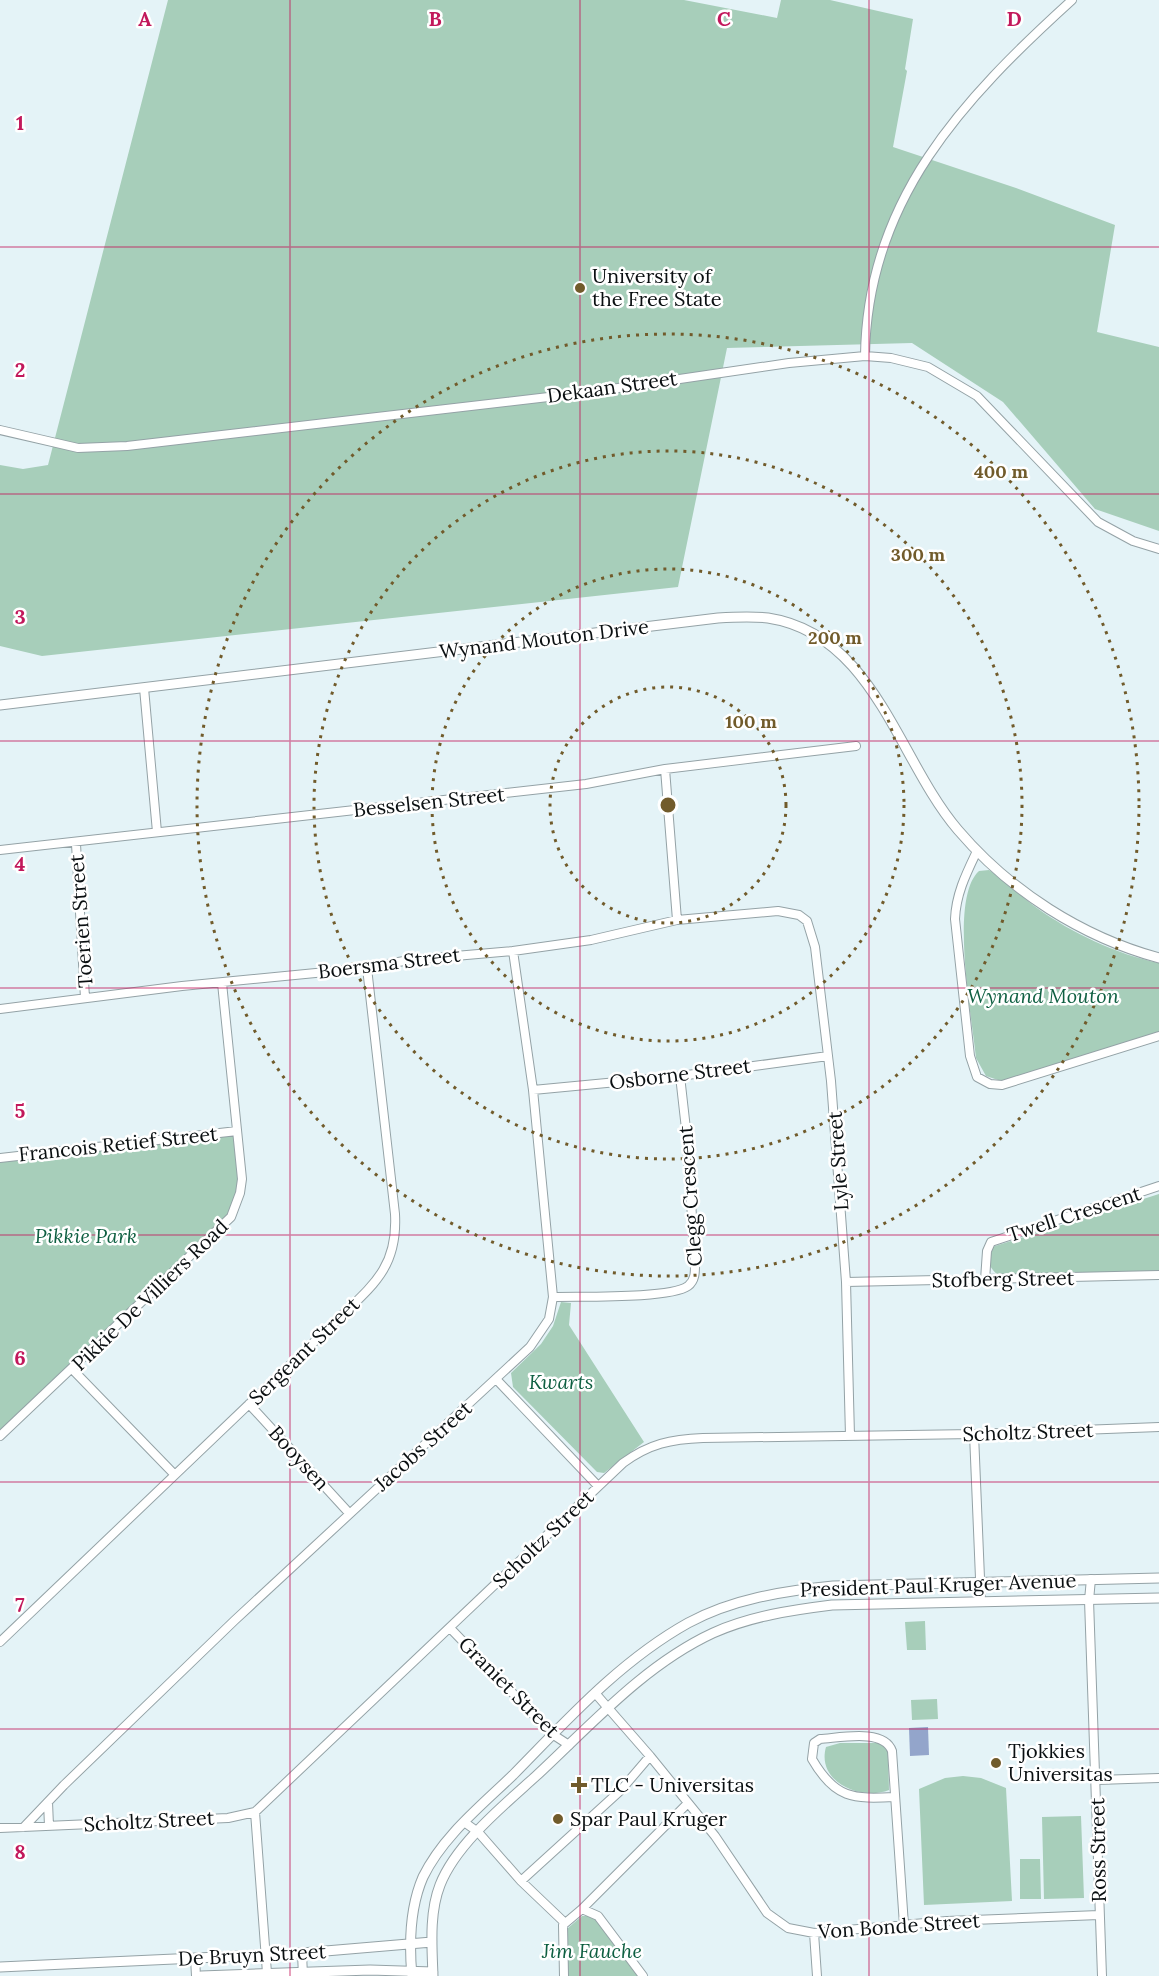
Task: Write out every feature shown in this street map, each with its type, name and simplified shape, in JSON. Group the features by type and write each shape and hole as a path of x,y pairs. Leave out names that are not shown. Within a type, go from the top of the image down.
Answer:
{"street":[{"path":"865,357 866,318 876,270 902,199 937,141 1026,42 1072,0"},
{"name":"Dekaan Street","path":"0,430 78,448 127,446 591,392 789,363 865,357 910,361 956,382 997,414 1098,522 1133,541 1159,549"},
{"name":"Wynand Mouton Drive","path":"0,705 718,618 767,618 812,633 829,644 859,672 874,692 924,783 977,852 1025,892 1059,914 1108,940 1159,958"},
{"path":"144,688 157,832"},
{"name":"Besselsen Street","path":"0,850 586,784 665,769 856,746"},
{"path":"665,769 677,920"},
{"name":"Toerien Street","path":"76,843 85,998"},
{"path":"977,852 960,889 955,919 970,1056 977,1077 990,1084 1002,1085 1159,1036"},
{"name":"Boersma Street","path":"0,1009 367,968 409,960 513,951 591,940 677,920 778,911"},
{"name":"Lyle Street","path":"778,911 799,915 807,921 811,930 828,1056 840,1175 846,1282 850,1436"},
{"name":"Jacobs Street","path":"24,1827 349,1513 496,1379 540,1333 549,1318 553,1297 533,1089 513,951"},
{"name":"Sergeant Street","path":"0,1642 378,1279 392,1254 395,1234 394,1200 367,968"},
{"name":"Pikkie De Villiers Road","path":"0,1436 231,1217 240,1193 242,1179 222,983"},
{"name":"Osborne Street","path":"533,1089 680,1076 828,1056"},
{"name":"Clegg Crescent","path":"553,1297 633,1295 679,1290 690,1285 695,1275 695,1260 680,1076"},
{"name":"Francois Retief Street","path":"0,1158 237,1131"},
{"name":"Twell Crescent","path":"985,1280 987,1251 991,1242 1159,1186"},
{"name":"Stofberg Street","path":"846,1282 1159,1275"},
{"path":"72,1369 174,1474"},
{"path":"496,1379 598,1486"},
{"name":"Booysen","path":"249,1404 349,1513"},
{"name":"Scholtz Street","path":"0,1828 228,1818 255,1812 598,1486 639,1451 660,1442 682,1439 974,1434 1159,1427"},
{"path":"974,1434 981,1602"},
{"name":"President Paul Kruger Avenue","path":"411,1973 413,1915 423,1878 448,1839 595,1694 634,1659 689,1622 747,1600 794,1590 833,1586 1159,1578"},
{"name":"Ross Street","path":"1091,1580 1089,1600 1098,1780 1102,1976"},
{"name":"President Paul Kruger Avenue","path":"433,1974 434,1912 440,1885 456,1858 478,1832 609,1707 686,1648 728,1627 790,1610 832,1605 1159,1598"},
{"path":"747,1600 753,1620"},
{"name":"Graniet Street","path":"450,1628 552,1734 569,1745"},
{"name":"Von Bonde Street","path":"595,1694 609,1707 688,1803 772,1919 788,1928 814,1933 904,1925 1099,1915"},
{"path":"895,1797 862,1799 840,1792 812,1760 814,1743 820,1739 872,1737 886,1741 892,1750 904,1925"},
{"path":"521,1881 621,1790 650,1756"},
{"path":"1098,1780 1159,1778"},
{"path":"48,1802 49,1826"},
{"path":"564,1976 561,1933 564,1922 582,1908 688,1803"},
{"path":"255,1812 267,1973"},
{"path":"464,1822 478,1832 521,1881 564,1922"},
{"path":"582,1908 598,1916 643,1976"},
{"path":"814,1933 817,1976"},
{"name":"De Bruyn Street","path":"3,1970 302,1953 432,1942"},
{"path":"302,1953 302,1974"},
{"path":"195,1958 196,1976"},
{"name":"De Bruyn Street","path":"201,1976 267,1973 433,1974"}],"green space":[{"name":"University of the Free State","path":"168,0 684,0 777,18 781,0 830,0 913,19 905,69 907,71 893,147 1016,188 1115,225 1097,332 1159,347 1159,531 1095,509 1003,402 912,343 727,348 678,587 42,656 0,646 0,465 23,469 48,465"},
{"name":"Wynand Mouton","path":"989,870 1037,908 1065,926 1111,948 1159,963 1159,1037 1010,1084 986,1076 976,1058 967,988 964,931 965,906 970,885 979,871"},
{"name":"Pikkie Park","path":"236,1133 244,1176 234,1212 0,1433 0,1161"},
{"path":"1159,1194 1159,1274 1005,1280 990,1266 988,1257 992,1247"},
{"name":"Kwarts","path":"561,1302 571,1303 569,1325 644,1442 604,1473 597,1472 513,1387 511,1373 541,1344 553,1326"},
{"path":"925,1621 926,1650 907,1650 905,1622"},
{"path":"937,1699 938,1719 912,1720 911,1700"},
{"path":"840,1743 878,1743 888,1749 889,1790 866,1793 843,1786 834,1779 825,1759 826,1747"},
{"path":"963,1776 981,1778 1006,1788 1012,1901 924,1905 919,1789 945,1778"},
{"path":"1081,1816 1084,1898 1044,1899 1042,1817"},
{"path":"1020,1859 1040,1859 1041,1899 1020,1899"},
{"name":"Jim Fauche","path":"582,1916 592,1916 600,1921 640,1976 568,1976 568,1928"}],"water":[{"path":"928,1727 929,1755 910,1756 909,1728"}],"place":[{"name":"University of the Free State","path":"580,288"},
{"name":"Tjokkies Universitas","path":"996,1763"},
{"name":"TLC - Universitas","path":"579,1785"},
{"name":"Spar Paul Kruger","path":"558,1819"}]}
